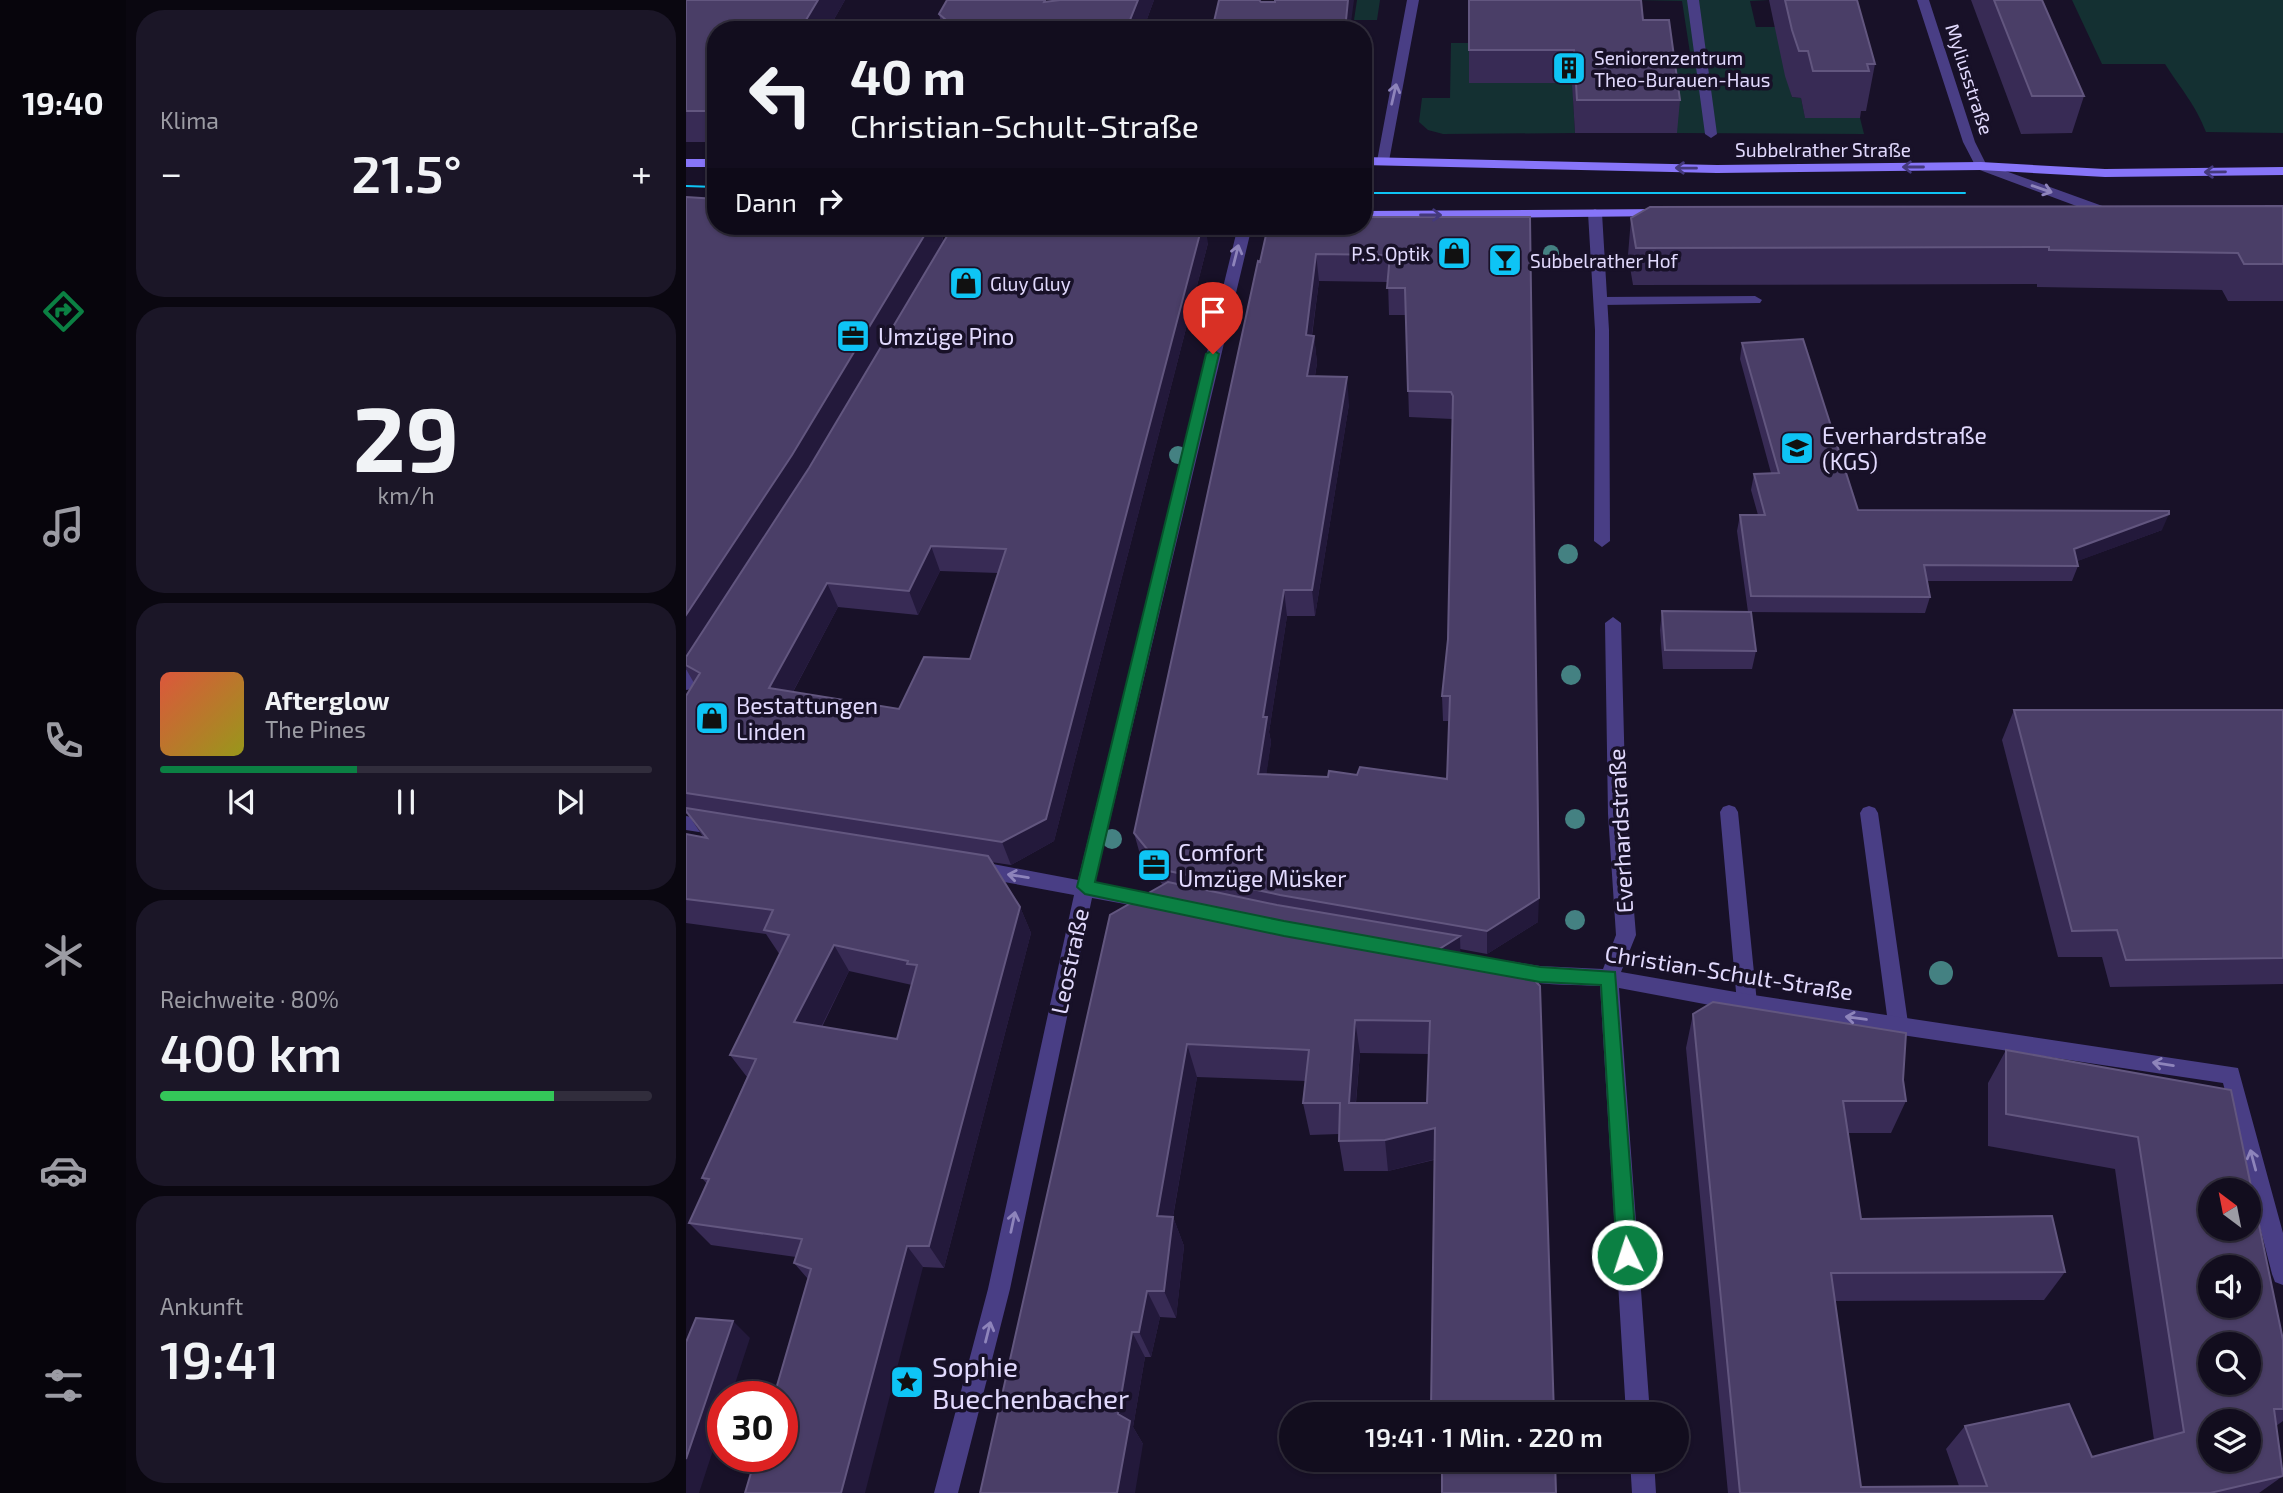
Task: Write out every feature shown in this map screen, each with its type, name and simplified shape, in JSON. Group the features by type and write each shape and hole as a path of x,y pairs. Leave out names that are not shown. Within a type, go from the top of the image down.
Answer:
{"main road":[{"name":"Subbelrather Straße","path":"1372,161 1717,169 1982,166 2105,173 2283,171"},
{"path":"686,163 707,163"},
{"path":"2065,211 2110,211"},
{"path":"1372,215 1679,213"}],"street":[{"path":"1382,162 1413,0"},
{"path":"1693,0 1711,134"},
{"name":"Myliusstraße","path":"1923,0 1969,142 1982,166 2110,211"},
{"path":"1595,213 1601,302 1602,541"},
{"name":"Leostraße","path":"946,1493 999,1289 1085,887 1243,235"},
{"path":"1601,302 1755,300"},
{"name":"Everhardstraße","path":"1613,622 1617,814 1626,935 1609,978 1637,1402"},
{"path":"686,684 714,640"},
{"path":"1729,812 1747,1003"},
{"path":"1869,813 1898,1023"},
{"path":"686,823 738,831"},
{"path":"963,867 1178,906"},
{"name":"Christian-Schult-Straße","path":"1486,965 1540,974 1609,978 1747,1003 1898,1023 2231,1075 2283,1274"},
{"path":"1643,1472 1644,1493"}],"green space":[{"path":"1357,0 1380,0 1377,20 1354,20"},
{"path":"1635,0 1769,0 1750,1 1756,27 1775,27 1792,97 1801,98 1805,117 1860,118 1864,134 1677,133 1666,53 1690,53 1682,1"},
{"path":"2072,0 2283,0 2283,133 2206,132 2165,64 2102,64"},
{"path":"1451,43 1469,43 1595,83 1573,98 1575,133 1443,134 1428,130 1419,122 1422,98 1450,98"}],"building":[{"path":"686,0 818,0 805,21 707,21 707,111 686,111"},
{"path":"947,0 1138,0 1130,21 947,21 939,14"},
{"path":"1219,0 1348,0 1346,21 1214,21"},
{"name":"Seniorenzentrum Theo-Burauen-Haus","path":"1469,0 1641,0 1643,20 1669,20 1680,100 1577,100 1574,50 1469,50"},
{"path":"1785,0 1857,0 1875,64 1867,64 1869,71 1813,71 1808,51 1799,51"},
{"path":"1994,0 2042,0 2084,96 2032,96"},
{"path":"686,197 707,198 707,235 925,235 792,455 686,615"},
{"path":"2283,206 2283,264 2244,264 2238,253 2049,250 2049,247 1636,248 1631,218 1650,207"},
{"path":"1372,217 1530,217 1539,898 1487,931 1280,895 1164,870 1134,833 1258,261 1260,262 1266,235 1372,235","holes":["1316,254 1390,255 1387,288 1405,288 1408,391 1451,392 1453,396 1448,639 1442,696 1450,696 1447,779 1360,767 1357,775 1329,771 1328,777 1258,774 1267,717 1263,717 1284,590 1312,590 1347,377 1307,376 1314,336 1306,335"]},
{"path":"948,235 1200,235 1046,819 1002,842 686,793 686,696 700,673 686,665 686,657 809,468","holes":["931,546 1006,549 970,659 924,657 899,709 769,688 827,583 909,591"]},
{"path":"1803,339 1858,510 2169,511 2169,514 2074,549 2078,566 1924,565 1930,597 1751,596 1740,515 1765,515 1754,474 1779,473 1742,343"},
{"path":"1662,611 1751,612 1756,651 1665,650"},
{"path":"2014,710 2283,710 2283,958 2126,960 2117,930 2072,931"},
{"path":"686,808 988,856 1020,907 929,1246 907,1246 841,1493 745,1493 751,1472 798,1472 798,1381 778,1381 811,1269 794,1263 802,1239 689,1223 709,1179 702,1178 756,1059 730,1055 789,935 764,930 773,910 686,899 686,834 707,838","holes":["834,945 908,961 907,964 917,965 897,1039 794,1022"]},
{"path":"1168,882 1277,905 1460,936 1433,953 1524,969 1540,986 1554,1402 1431,1402 1435,1128 1385,1140 1339,1141 1340,1103 1303,1103 1309,1050 1187,1044 1157,1216 1173,1217 1164,1291 1147,1291 1139,1332 1132,1332 1118,1414 1130,1421 1117,1493 980,1493 1110,915","holes":["1355,1020 1430,1021 1427,1103 1349,1103"]},
{"path":"1713,1002 1906,1033 1903,1080 1906,1101 1843,1101 1861,1219 2052,1216 2065,1272 1831,1273 1861,1487 1987,1486 1965,1426 2069,1404 2092,1457 2184,1432 2138,1137 2006,1114 2006,1050 2231,1090 2249,1178 2198,1178 2198,1241 2261,1241 2261,1234 2283,1340 2283,1409 2274,1409 2283,1476 2210,1493 1740,1493 1693,1014"},
{"path":"696,1318 733,1321 713,1381 707,1381 707,1397 686,1459 686,1342"},
{"path":"1442,1472 1555,1472 1556,1493 1442,1493"}],"tram line":[{"path":"686,186 707,187"},
{"path":"1372,193 1965,193"}],"place":[{"name":"Seniorenzentrum Theo-Burauen-Haus","path":"1569,68"},
{"name":"P.S. Optik","path":"1454,253"},
{"name":"Subbelrather Hof","path":"1505,260"},
{"name":"Gluy Gluy","path":"966,283"},
{"name":"Umzüge Pino","path":"853,336"},
{"name":"Everhardstraße (KGS)","path":"1797,448"},
{"name":"Bestattungen Linden","path":"712,718"},
{"name":"Comfort Umzüge Müsker","path":"1154,865"},
{"name":"Sophie Buechenbacher","path":"907,1382"}],"route":[{"path":"1213,354 1085,887 1284,929 1540,974 1609,978 1627,1255"}]}
